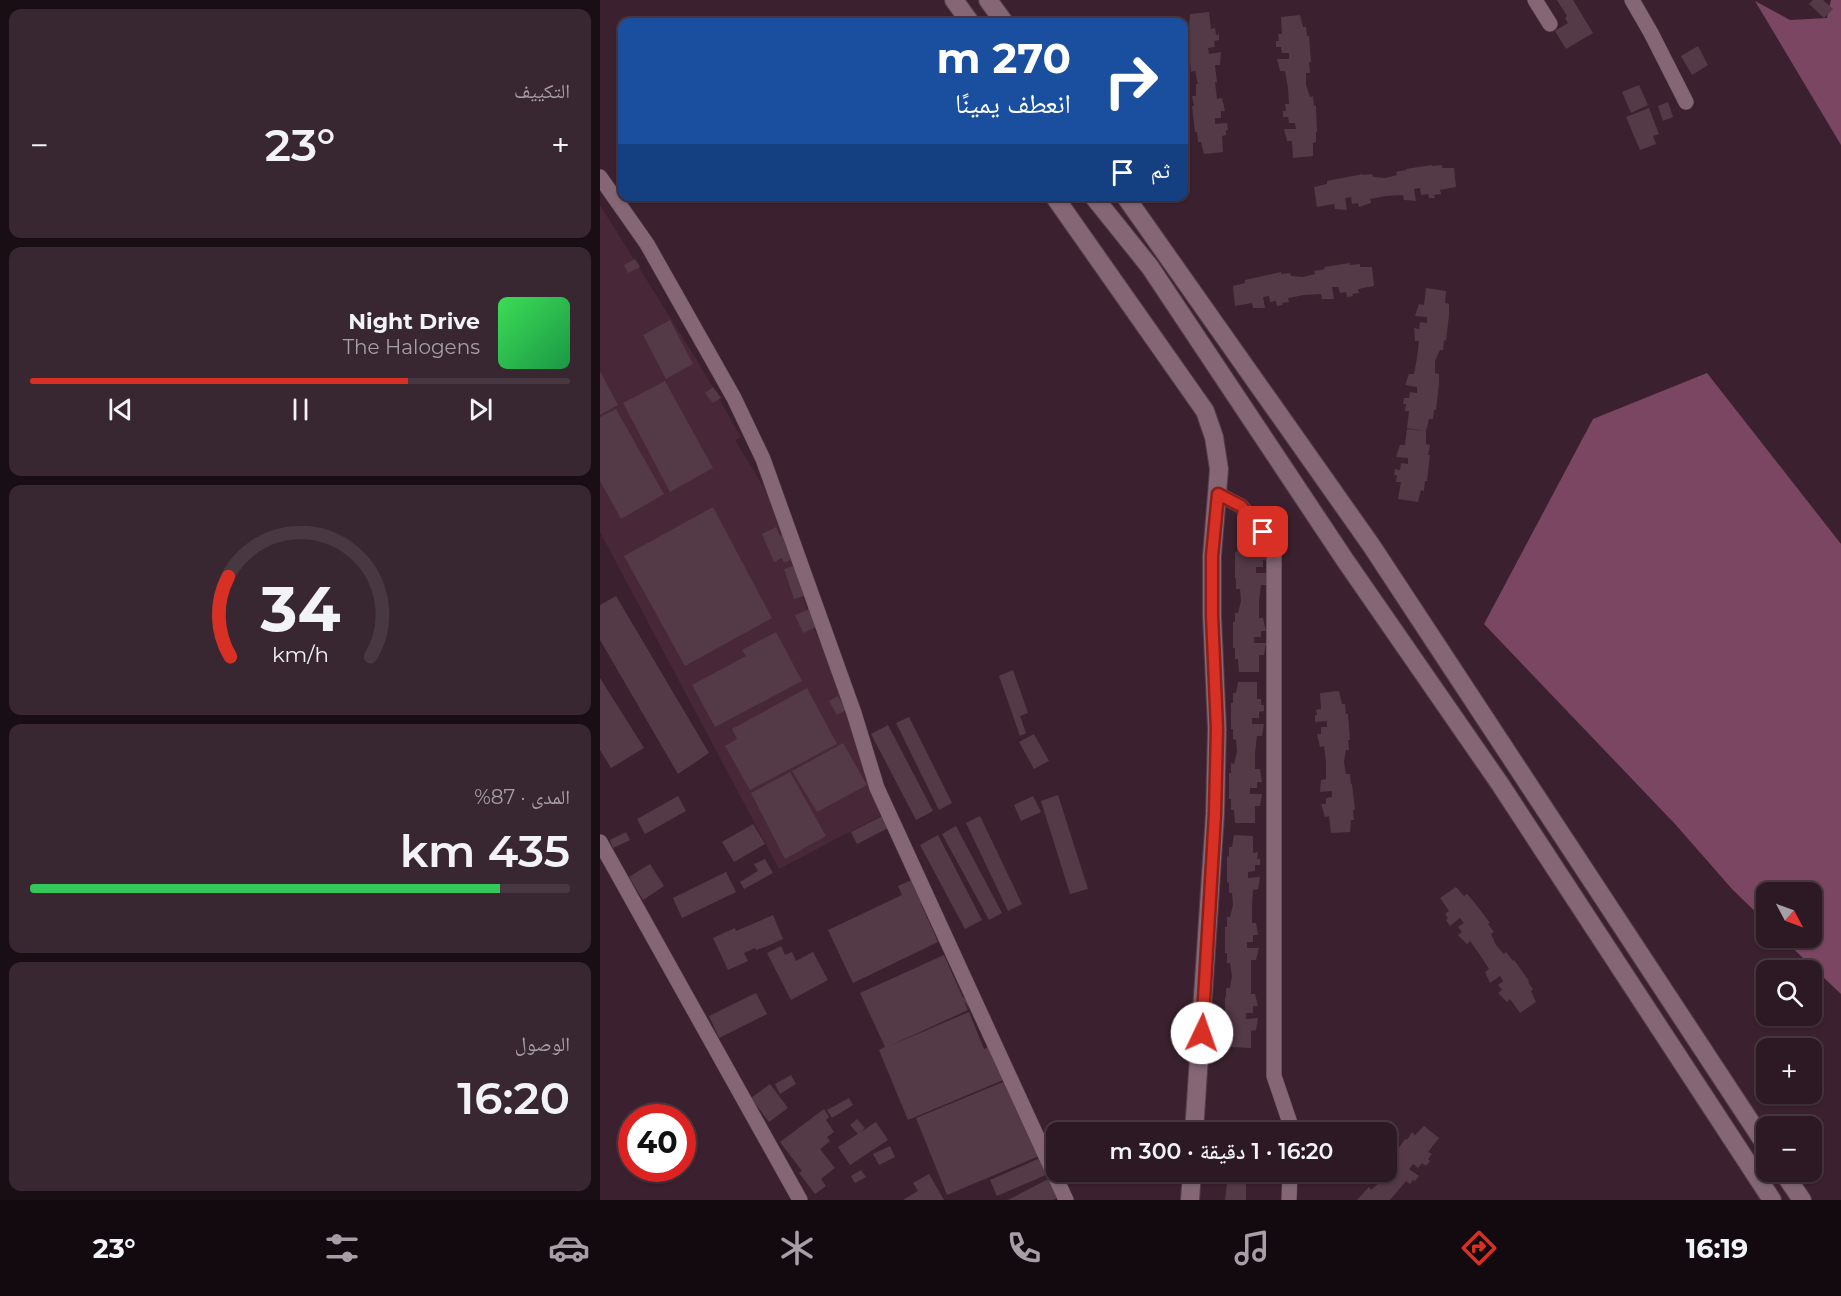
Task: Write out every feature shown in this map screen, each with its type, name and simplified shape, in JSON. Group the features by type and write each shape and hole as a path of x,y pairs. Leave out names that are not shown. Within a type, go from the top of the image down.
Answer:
{"main road":[{"path":"954,0 967,18"},
{"path":"988,0 1001,18"},
{"path":"1058,201 1205,411 1214,437 1219,469 1212,556 1217,729 1215,814 1195,1122"},
{"path":"1097,201 1150,267 1345,560 1500,784 1772,1200"},
{"path":"1128,201 1371,545 1756,1130"},
{"path":"1119,231 1139,216"},
{"path":"1190,1200 1191,1182"},
{"path":"1790,1182 1802,1200"}],"street":[{"path":"1535,0 1550,24"},
{"path":"1632,0 1652,33 1686,102"},
{"path":"600,177 647,244 734,398 763,459 854,713 877,788 1066,1200"},
{"path":"1218,494 1241,506 1274,544 1274,1076 1290,1122"},
{"path":"600,842 800,1200"},
{"path":"1289,1200 1290,1182"}],"shaded area":[{"path":"1831,0 1841,0 1841,145 1755,1 1790,20 1827,18"},
{"path":"600,205 701,367 741,437 735,440 772,501 809,616 891,810 779,869 600,532"},
{"path":"1707,373 1841,544 1841,994 1822,976 1822,960 1805,960 1793,948 1822,948 1822,882 1756,882 1756,912 1484,624 1593,419"}],"building":[{"path":"1557,0 1573,0 1593,33 1566,49 1555,31 1568,23 1565,18 1567,16"},
{"path":"1813,0 1823,0 1833,9 1824,18 1809,4"},
{"path":"1209,12 1211,29 1215,28 1216,35 1219,34 1219,40 1214,41 1215,47 1208,48 1209,54 1221,52 1220,65 1215,65 1217,82 1215,82 1217,99 1222,98 1225,111 1221,111 1221,118 1215,118 1215,124 1227,123 1228,130 1226,130 1226,135 1222,136 1223,152 1204,154 1201,142 1198,142 1197,132 1195,132 1192,96 1196,96 1196,84 1198,84 1195,71 1191,72 1190,61 1188,62 1190,14"},
{"path":"1300,15 1303,27 1306,27 1307,36 1309,36 1311,62 1309,62 1310,73 1306,73 1306,85 1310,97 1313,96 1314,106 1316,106 1317,132 1316,142 1313,143 1313,156 1293,158 1292,141 1287,141 1284,129 1296,129 1295,123 1289,123 1288,117 1283,117 1283,111 1286,111 1285,104 1289,104 1288,88 1285,71 1280,71 1277,59 1289,59 1289,53 1282,53 1281,47 1276,47 1276,41 1279,41 1278,34 1282,34 1281,17"},
{"path":"1698,46 1708,65 1692,75 1681,56"},
{"path":"1639,85 1648,105 1631,113 1622,92"},
{"path":"1668,102 1673,117 1663,121 1658,106"},
{"path":"1649,108 1659,134 1653,136 1656,144 1640,150 1626,117"},
{"path":"1432,165 1454,168 1456,187 1440,190 1441,194 1434,195 1435,198 1429,198 1428,194 1421,195 1420,188 1414,189 1416,201 1404,200 1403,195 1386,196 1370,199 1371,203 1359,207 1358,203 1352,204 1351,197 1345,198 1347,210 1335,209 1334,204 1317,207 1314,187 1327,184 1327,181 1363,174 1385,178 1397,175 1396,172 1406,169"},
{"path":"635,259 640,267 628,273 624,265"},
{"path":"1350,263 1350,265 1360,264 1360,267 1372,267 1374,286 1358,289 1359,293 1347,297 1346,292 1340,293 1338,287 1332,287 1334,299 1322,299 1321,294 1304,295 1288,298 1289,302 1277,306 1276,301 1270,302 1269,296 1263,297 1265,308 1253,308 1252,303 1235,306 1233,286 1245,283 1245,280 1281,272 1281,274 1290,273 1291,276 1303,277 1315,274 1314,271 1325,269 1324,267"},
{"path":"1426,288 1446,291 1445,303 1449,304 1449,315 1446,341 1444,340 1443,350 1440,350 1435,361 1435,373 1439,374 1436,410 1434,410 1433,419 1429,419 1426,431 1426,444 1430,445 1428,455 1430,455 1427,481 1425,481 1424,491 1421,490 1418,502 1398,499 1401,482 1396,482 1397,475 1394,475 1395,469 1400,470 1401,463 1408,464 1408,458 1396,457 1400,445 1405,445 1407,429 1424,431 1407,428 1409,411 1405,411 1406,404 1403,404 1404,398 1409,398 1410,392 1417,393 1417,387 1405,385 1409,374 1414,374 1417,358 1419,341 1415,341 1414,328 1419,329 1420,322 1427,323 1427,317 1415,316 1419,304 1424,305"},
{"path":"670,320 693,364 666,379 643,335"},
{"path":"600,371 618,405 600,415"},
{"path":"665,381 713,468 670,492 623,403"},
{"path":"713,387 721,398 713,403 705,393"},
{"path":"616,409 664,494 621,519 600,481 600,417"},
{"path":"713,507 772,618 685,666 624,556"},
{"path":"776,527 780,536 787,532 798,557 784,563 782,558 774,562 762,534"},
{"path":"1242,531 1261,531 1261,548 1265,548 1265,554 1268,554 1268,561 1263,560 1263,567 1256,567 1256,573 1268,573 1266,585 1261,585 1259,602 1259,618 1263,618 1266,631 1261,631 1261,637 1254,637 1254,643 1266,643 1264,655 1259,655 1259,672 1239,672 1238,659 1235,659 1235,648 1233,648 1233,622 1235,622 1235,613 1238,613 1241,601 1240,589 1236,589 1235,552 1237,552 1237,542 1240,542"},
{"path":"796,565 807,595 794,599 784,569"},
{"path":"616,596 709,753 678,774 600,640 600,605"},
{"path":"810,609 818,626 803,633 795,615"},
{"path":"776,632 802,681 715,727 692,685 746,656 742,650"},
{"path":"1013,670 1028,713 1020,716 1026,733 1020,736 999,676"},
{"path":"600,678 644,748 611,768 600,750"},
{"path":"1238,682 1257,682 1257,699 1261,699 1261,705 1264,705 1264,711 1259,712 1259,718 1252,718 1252,724 1264,724 1262,736 1257,736 1255,753 1255,769 1260,769 1262,782 1257,782 1257,788 1250,788 1250,794 1262,794 1260,806 1255,806 1255,823 1235,823 1234,810 1231,810 1231,799 1229,799 1229,773 1231,773 1231,763 1234,764 1237,752 1236,740 1233,739 1233,729 1231,729 1231,703 1233,703 1233,693 1236,693"},
{"path":"807,688 837,744 750,790 725,746 737,739 732,729"},
{"path":"1339,691 1342,704 1345,704 1346,714 1348,714 1350,740 1348,740 1349,750 1346,750 1344,762 1346,774 1350,774 1355,810 1353,810 1354,820 1351,820 1350,832 1331,833 1329,816 1325,817 1321,804 1326,804 1326,798 1332,797 1332,791 1320,792 1321,780 1326,779 1326,762 1324,746 1320,747 1317,734 1321,734 1321,727 1327,727 1327,721 1315,722 1315,715 1317,715 1316,710 1321,709 1320,693"},
{"path":"838,696 846,710 837,715 829,701"},
{"path":"909,717 952,803 939,810 896,723"},
{"path":"888,725 933,811 916,820 871,734"},
{"path":"1034,734 1049,761 1034,769 1019,742"},
{"path":"843,743 867,785 817,812 792,771"},
{"path":"790,772 826,836 785,859 751,793"},
{"path":"1058,795 1088,889 1070,894 1041,801"},
{"path":"678,796 686,811 645,834 637,819"},
{"path":"1033,796 1041,812 1021,821 1014,805"},
{"path":"890,812 896,824 857,844 851,832"},
{"path":"980,816 1022,904 1008,911 966,823"},
{"path":"753,824 765,844 734,862 722,842"},
{"path":"956,826 1002,913 989,920 942,834"},
{"path":"626,832 630,840 613,848 610,840"},
{"path":"938,835 982,920 965,929 920,845"},
{"path":"1234,835 1253,836 1253,853 1258,852 1257,859 1260,859 1260,865 1255,865 1255,871 1248,872 1248,878 1260,877 1258,889 1253,890 1252,906 1252,923 1256,923 1258,935 1253,935 1253,942 1247,942 1247,948 1259,948 1256,960 1251,960 1251,994 1255,994 1258,1006 1253,1006 1253,1013 1246,1013 1246,1019 1258,1018 1256,1030 1251,1031 1251,1048 1231,1047 1230,1034 1226,1034 1225,1024 1226,988 1230,988 1232,976 1230,963 1227,963 1227,953 1225,953 1225,927 1227,927 1227,917 1230,917 1233,905 1232,893 1229,893 1227,882 1227,856 1229,857 1229,847 1232,847"},
{"path":"765,859 773,873 744,889 740,882 758,871 754,864"},
{"path":"650,864 664,886 643,900 629,877"},
{"path":"726,872 736,892 682,918 673,898"},
{"path":"920,876 931,899 921,904 938,942 853,983 828,930 902,895 898,886"},
{"path":"1456,887 1474,902 1490,923 1488,924 1494,932 1491,934 1496,945 1514,960 1529,981 1536,1002 1520,1013 1510,999 1507,1002 1498,993 1502,990 1498,985 1503,981 1500,976 1490,983 1485,972 1489,969 1480,955 1470,941 1467,944 1458,935 1462,932 1458,927 1464,923 1460,918 1450,926 1446,920 1448,918 1445,914 1449,911 1440,898"},
{"path":"773,915 783,939 744,953 748,961 728,970 713,938"},
{"path":"781,946 785,955 792,952 796,961 813,952 828,980 791,1000 767,953"},
{"path":"944,955 963,998 970,993 972,1012 963,1000 968,1010 887,1047 969,1012 984,1049 994,1045 1008,1078 908,1120 879,1050 885,1047 860,993"},
{"path":"756,993 767,1014 719,1038 709,1016"},
{"path":"791,1075 796,1084 780,1094 775,1084"},
{"path":"1008,1080 1039,1156 947,1195 916,1118"},
{"path":"770,1084 788,1108 769,1122 751,1098"},
{"path":"849,1098 853,1105 832,1118 827,1110"},
{"path":"824,1109 829,1117 826,1120 834,1132 827,1137 830,1141 820,1149 835,1168 821,1179 826,1186 815,1194 799,1173 802,1171 780,1142"},
{"path":"857,1119 865,1128 858,1134 850,1125"},
{"path":"1228,1120 1247,1121 1247,1122 1228,1122"},
{"path":"876,1122 888,1140 850,1165 838,1147"},
{"path":"1424,1126 1439,1138 1428,1152 1432,1154 1426,1166 1422,1163 1418,1168 1413,1164 1409,1169 1419,1176 1415,1181 1413,1180 1410,1184 1406,1181 1390,1200 1357,1200 1369,1187 1371,1190 1380,1182 1397,1182 1397,1150 1412,1132 1415,1135"},
{"path":"890,1146 895,1157 879,1165 873,1154"},
{"path":"1040,1158 1046,1170 1046,1175 997,1196 990,1180"},
{"path":"861,1170 866,1177 855,1183 851,1176"},
{"path":"929,1174 944,1200 903,1200 918,1191 913,1183"},
{"path":"1046,1180 1046,1182 1057,1182 1063,1195 1053,1200 1008,1200"},
{"path":"1227,1182 1246,1182 1246,1200 1225,1200"}],"route":[{"path":"1202,1033 1215,814 1217,729 1212,556 1218,494 1241,506 1263,532"}]}
